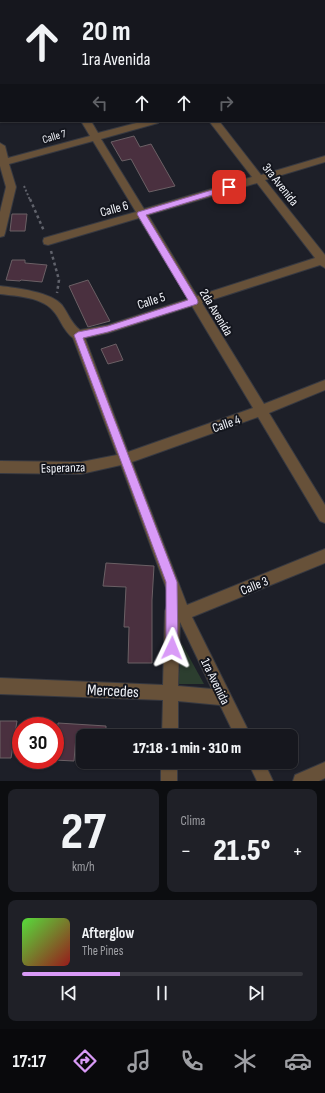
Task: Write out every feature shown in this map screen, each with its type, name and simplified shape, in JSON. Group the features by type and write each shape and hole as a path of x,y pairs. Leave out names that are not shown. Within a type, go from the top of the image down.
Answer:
{"street":[{"name":"2da Avenida","path":"87,122 325,517"},
{"name":"Calle 7","path":"3,163 151,122"},
{"name":"3ra Avenida","path":"215,122 324,261"},
{"path":"0,146 3,163 11,187 0,233"},
{"name":"Calle 6","path":"48,241 325,159"},
{"name":"Calle 5","path":"78,335 108,329 324,261"},
{"path":"0,290 41,298 54,304 71,331 78,335 171,582 178,616 171,693 170,729"},
{"path":"0,299 23,295"},
{"name":"Calle 4","path":"125,458 260,411 325,385"},
{"name":"Esperanza","path":"0,467 81,468 125,458"},
{"name":"Calle 3","path":"178,616 325,556"},
{"name":"1ra Avenida","path":"178,616 225,698 240,729"},
{"name":"Mercedes","path":"0,686 171,693 225,698"},
{"path":"169,769 169,781"},
{"path":"259,769 265,781"},
{"path":"301,781 325,770"}],"path":[{"path":"23,185 48,241 59,280 54,304"}],"green space":[{"path":"182,644 204,684 178,684"}],"building":[{"path":"134,136 140,147 151,144 175,186 149,192 131,159 122,161 111,142"},
{"path":"12,214 27,214 25,231 10,231"},
{"path":"12,260 25,260 25,263 47,265 42,282 6,280"},
{"path":"88,280 110,321 88,327 69,286"},
{"path":"116,344 123,360 108,364 101,349"},
{"path":"106,563 154,566 152,600 152,663 128,663 129,627 124,627 126,587 103,586"},
{"path":"0,721 12,721 11,758 0,758"},
{"path":"64,723 106,726 106,729 76,729 74,761 64,760"}],"route":[{"path":"172,648 173,618 171,582 78,335 90,334 108,329 194,302 141,214 229,187"}]}
